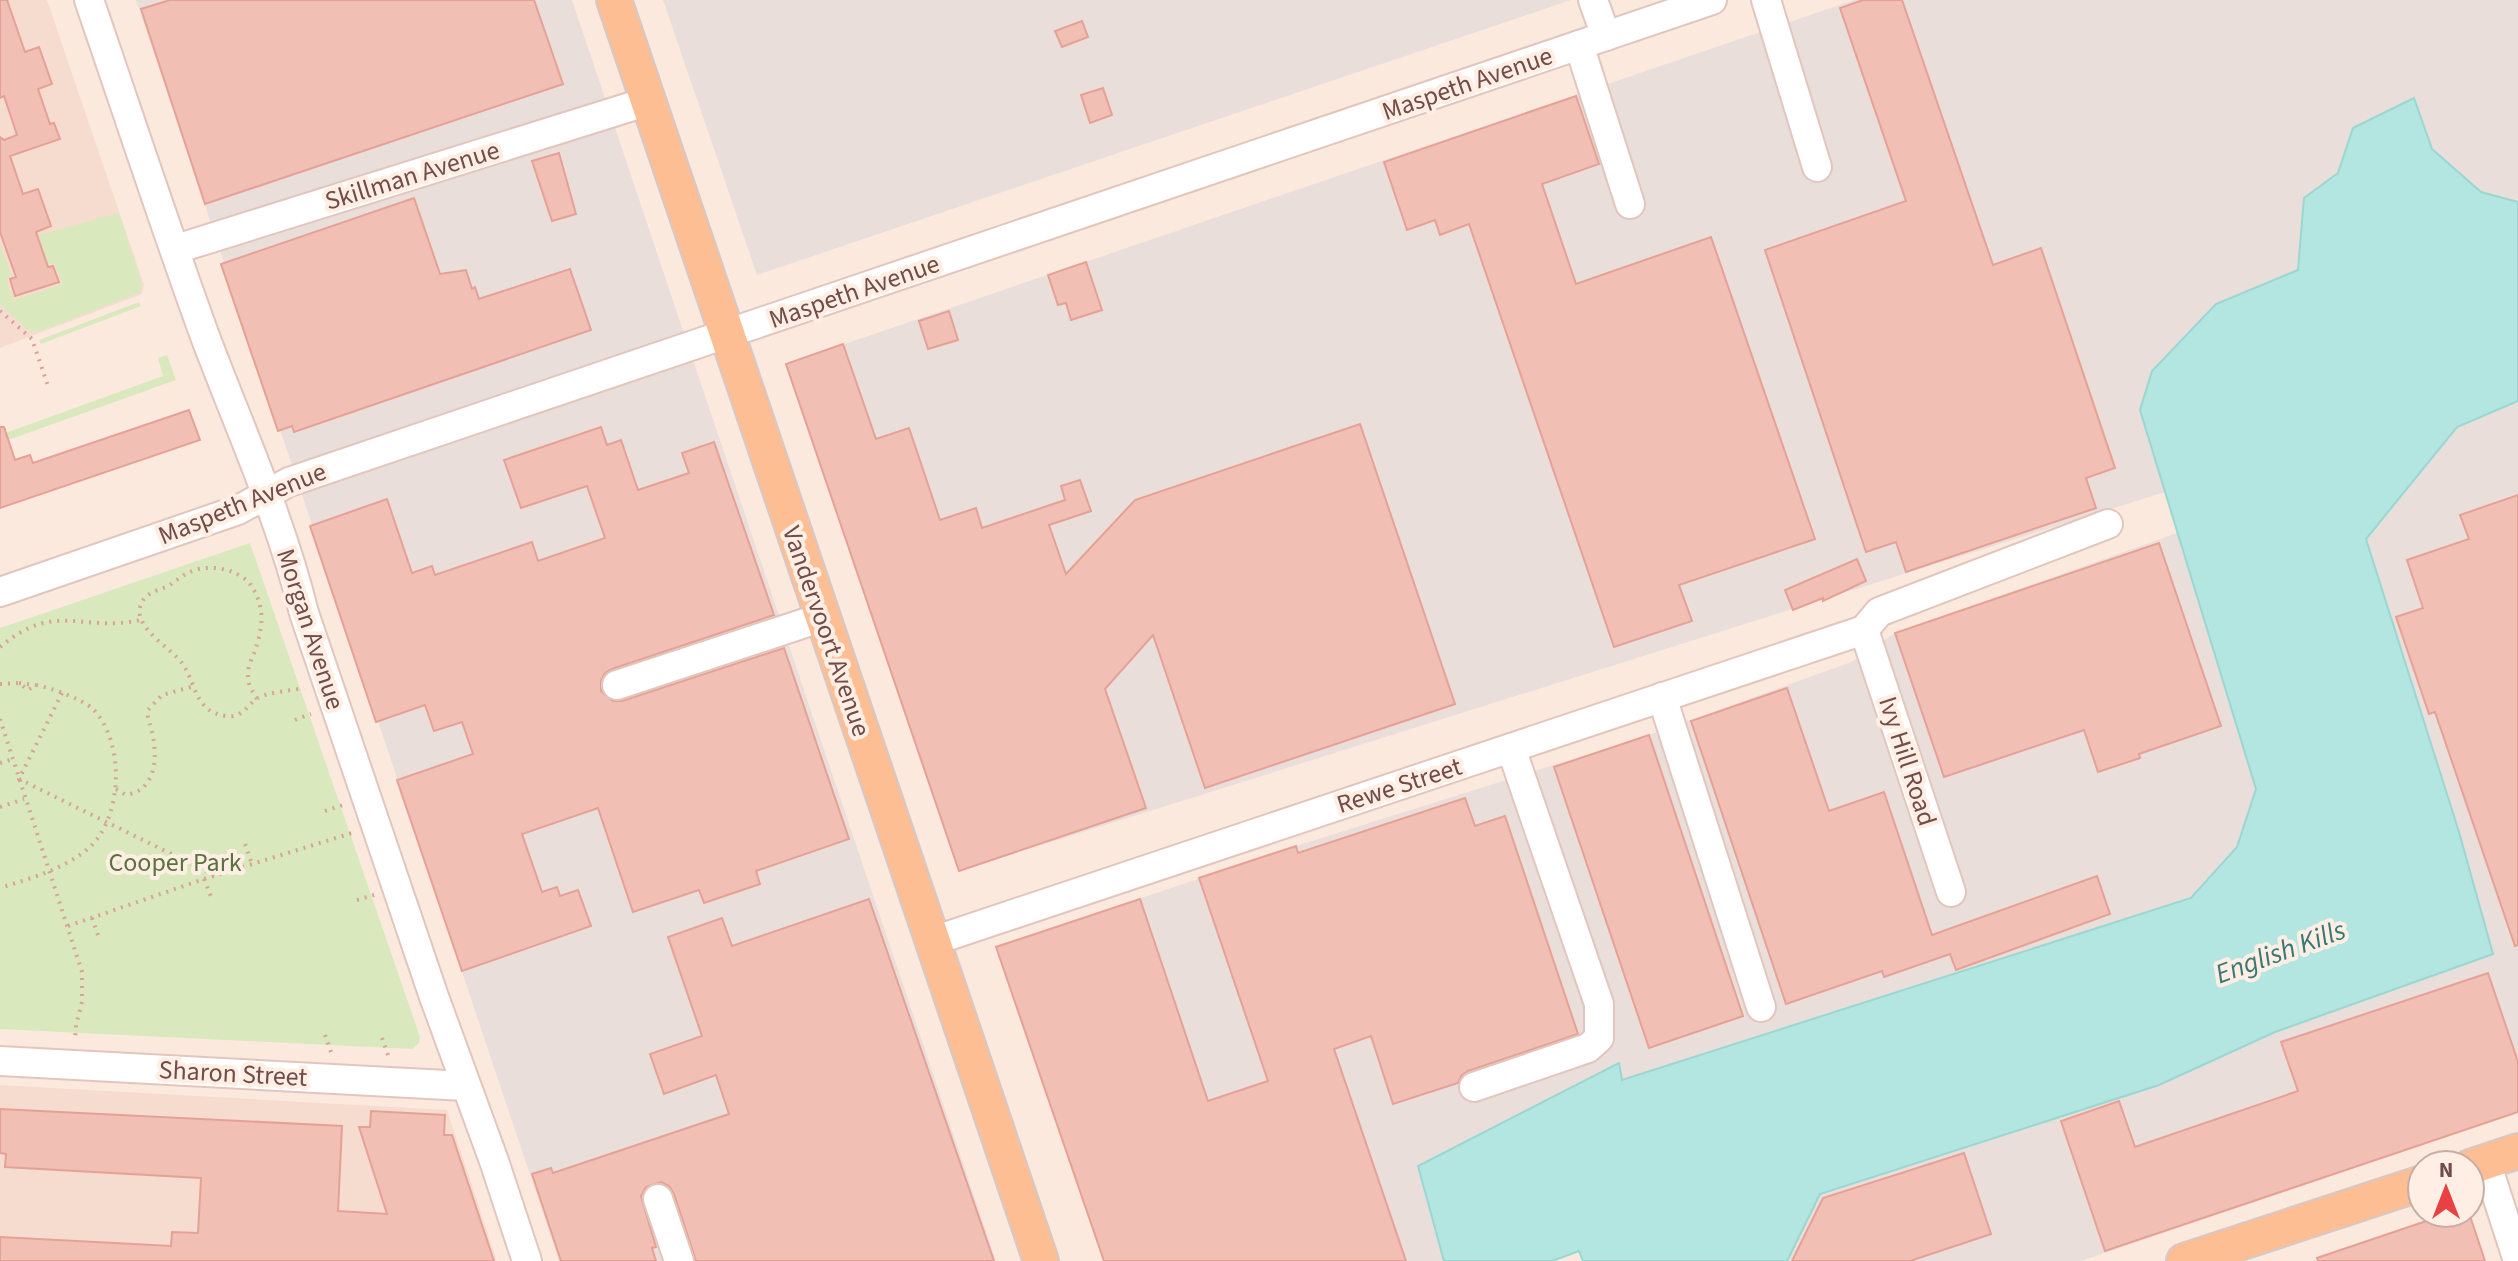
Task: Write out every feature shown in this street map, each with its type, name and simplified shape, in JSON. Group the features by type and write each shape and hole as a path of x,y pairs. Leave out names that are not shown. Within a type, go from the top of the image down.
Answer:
{"main road":[{"name":"Vandervoort Avenue","path":"614,0 1041,1261"},
{"path":"2486,1162 2518,1151"},
{"path":"2184,1261 2406,1188"}],"street":[{"path":"1593,0 1592,40 1630,204"},
{"name":"Maspeth Avenue","path":"0,592 238,510 304,476 1712,0"},
{"path":"1766,0 1817,167"},
{"name":"Morgan Avenue","path":"93,1 205,335 266,494 527,1261"},
{"name":"Skillman Avenue","path":"176,249 649,101"},
{"name":"Rewe Street","path":"933,941 1864,630 1879,612 2108,524"},
{"path":"617,685 823,617"},
{"name":"Ivy Hill Road","path":"1864,630 1951,892"},
{"path":"1662,697 1761,1007"},
{"path":"1474,1087 1588,1048 1599,1038 1601,1024 1599,1004 1511,748"},
{"name":"Sharon Street","path":"0,1061 465,1086"},
{"path":"2486,1184 2518,1261"},
{"path":"658,1199 679,1261"}],"path":[{"path":"0,311 32,339 49,389"},
{"path":"257,699 251,689 248,672 259,641 262,612 248,582 236,573 215,568 189,572 146,596 139,610 141,620 184,666 191,687 207,709 228,717 242,714 257,699 305,688"},
{"path":"0,647 28,628 50,621 77,619 112,625 141,620"},
{"path":"0,684 19,683 28,690 36,685 62,693 90,707 101,719 115,757 116,789 106,823 90,846 49,872 0,888"},
{"path":"116,789 126,795 138,793 148,785 153,767 148,710 162,695 191,687"},
{"path":"19,779 62,693"},
{"path":"295,720 314,714"},
{"path":"0,719 82,972 82,1002 75,1040"},
{"path":"0,763 13,759"},
{"path":"19,779 216,876"},
{"path":"0,807 25,799"},
{"path":"325,811 345,805"},
{"path":"67,926 354,832"},
{"path":"245,844 252,864"},
{"path":"204,879 212,899"},
{"path":"357,900 376,894"},
{"path":"92,918 99,938"},
{"path":"325,1035 331,1052"},
{"path":"382,1038 388,1055"}],"shaded area":[{"path":"0,0 47,0 144,285 142,294 0,348"},
{"path":"136,0 572,0 996,1261 559,1261"},
{"path":"663,0 1571,0 757,275"},
{"path":"1854,0 2518,0 2518,202 2481,192 2432,149 2414,98 2353,128 2338,173 2304,198 2298,270 2216,304 2140,410 2165,492 959,871 786,364"},
{"path":"2518,401 2518,1112 2081,1261 1787,1261 1820,1194 2159,1085 2275,1032 2493,954 2447,795 2366,539 2457,427"},
{"path":"2177,533 2256,789 2237,847 2191,898 1622,1080 1618,1063 1418,1166 1444,1261 1104,1261 996,947 1296,846 1649,735 1851,662 1895,633"},
{"path":"0,1085 447,1110 497,1261 0,1261"}],"green space":[{"path":"119,213 141,281 141,292 43,330 30,332 0,304 0,245 12,276 6,279 14,300 63,284 54,263 48,264 38,235"},
{"path":"139,302 141,306 41,344 39,340"},
{"path":"167,355 176,380 0,443 0,435 163,376 158,358"},
{"name":"Cooper Park","path":"250,543 420,1037 419,1043 412,1049 0,1029 0,628"}],"water":[{"name":"English Kills","path":"2414,98 2432,149 2481,192 2518,202 2518,401 2457,427 2366,539 2459,832 2493,954 2275,1032 2159,1085 1820,1194 1787,1261 1583,1261 1579,1251 1552,1261 1444,1261 1418,1166 1619,1063 1622,1080 2191,898 2237,847 2256,789 2140,410 2152,371 2216,304 2298,270 2304,198 2338,173 2353,128"}],"building":[{"path":"0,0 7,0 25,52 39,47 52,84 38,89 50,124 54,123 60,139 10,156 23,194 38,189 51,226 36,232 48,267 53,266 59,282 15,296 10,279 16,277 0,232 0,137 4,140 17,135 4,96 0,98"},
{"path":"170,0 534,0 563,84 205,204 141,9"},
{"path":"1863,0 1902,0 1993,265 2041,248 2115,468 2086,478 2096,508 1906,572 1896,542 1866,552 1765,250 1906,201 1840,8"},
{"path":"1082,21 1088,37 1062,47 1055,31"},
{"path":"1103,88 1112,115 1090,123 1081,95"},
{"path":"1576,96 1599,164 1542,184 1576,284 1711,237 1815,539 1679,585 1692,621 1614,647 1469,224 1440,235 1435,220 1407,230 1384,162"},
{"path":"559,153 576,214 552,221 532,161"},
{"path":"414,198 440,274 466,270 479,299 570,269 591,330 294,432 292,426 278,431 221,264"},
{"path":"1086,262 1102,310 1071,320 1066,303 1058,305 1048,275"},
{"path":"949,311 958,340 928,349 919,321"},
{"path":"843,344 876,439 909,428 940,520 976,508 982,528 1065,500 1061,486 1080,480 1091,511 1049,525 1066,574 1135,500 1360,424 1455,704 1205,788 1153,635 1105,689 1146,808 959,871 786,364"},
{"path":"189,410 200,440 0,508 0,427 4,427 15,460 30,455 33,463"},
{"path":"601,427 607,445 621,440 638,490 689,473 682,453 714,442 774,615 612,669 605,673 601,681 601,691 613,701 622,701 784,648 849,839 756,871 760,884 704,903 699,890 633,912 598,808 522,834 542,892 557,887 560,896 578,890 591,926 462,971 397,780 473,754 462,722 434,731 425,705 376,722 310,526 387,499 412,573 432,566 435,575 532,542 538,561 605,538 587,486 521,508 504,460"},
{"path":"2518,495 2518,945 2515,946 2435,712 2429,714 2396,617 2423,608 2407,560 2469,539 2460,515"},
{"path":"2159,543 2221,726 2139,754 2140,758 2098,772 2084,730 1944,777 1895,633"},
{"path":"1857,559 1866,581 1823,601 1823,598 1793,610 1785,590"},
{"path":"1787,688 1829,811 1884,792 1932,935 2097,876 2110,914 1956,970 1950,954 1884,977 1882,971 1786,1004 1691,721"},
{"path":"1649,735 1743,1016 1649,1048 1554,767"},
{"path":"1465,798 1475,826 1505,816 1578,1034 1468,1071 1458,1083 1393,1104 1371,1036 1334,1049 1406,1261 1104,1261 996,947 1140,899 1208,1101 1268,1081 1199,878 1296,846 1298,853"},
{"path":"869,899 994,1261 696,1261 674,1194 669,1186 661,1182 646,1187 641,1196 656,1247 652,1248 656,1261 561,1261 532,1174 551,1168 553,1173 729,1114 716,1075 664,1094 650,1054 702,1036 668,937 722,918 732,946"},
{"path":"2488,973 2518,1062 2518,1112 2105,1251 2061,1121 2119,1101 2135,1147 2298,1091 2281,1042"},
{"path":"0,1109 342,1126 338,1211 387,1214 359,1127 370,1127 371,1111 445,1115 444,1135 452,1135 494,1261 0,1261 0,1237 171,1246 172,1232 198,1233 201,1178 5,1167 6,1154 0,1153"},
{"path":"1964,1153 1991,1234 1910,1261 1792,1261 1823,1198"},
{"path":"2406,1228 2474,1229 2485,1261 2318,1261 2317,1258"}]}
